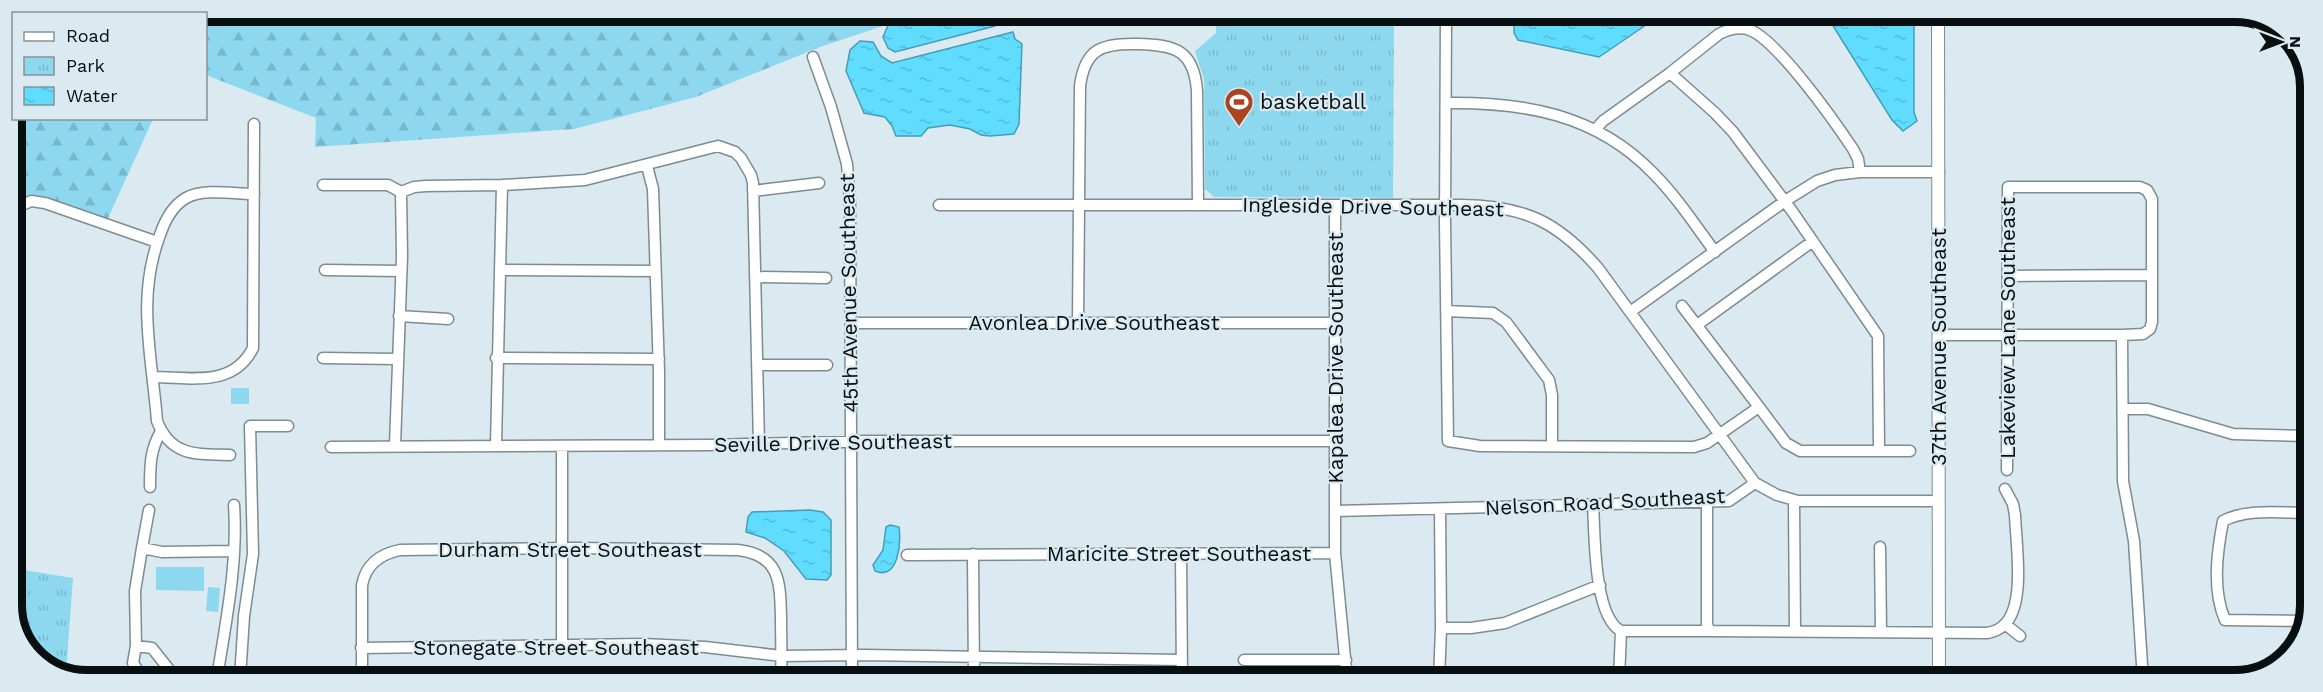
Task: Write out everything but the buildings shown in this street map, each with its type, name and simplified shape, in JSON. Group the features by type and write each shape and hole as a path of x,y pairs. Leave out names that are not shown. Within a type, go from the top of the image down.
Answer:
{"street":[{"path":"1446,22 1445,206 1448,441 1480,446 1694,447 1707,443 1759,407"},
{"name":"37th Avenue Southeast","path":"1938,22 1939,670"},
{"path":"1595,130 1719,34 1736,28 1754,32 1774,49 1809,89 1853,149 1858,159 1860,172"},
{"path":"1078,322 1080,86 1085,64 1106,45 1121,43 1174,47 1184,55 1193,68 1197,91 1198,204"},
{"name":"45th Avenue Southeast","path":"813,57 831,107 847,164 850,201 852,670"},
{"path":"1670,73 1733,132 1788,205 1878,336 1879,451"},
{"path":"1446,103 1503,104 1526,107 1551,113 1595,130 1629,152 1652,172 1677,200 1715,252"},
{"path":"153,377 225,376 239,368 249,356 254,342 254,124"},
{"path":"323,185 388,185 401,192 414,187 585,180 647,166 712,146 724,147 735,152 751,175 753,190 759,444"},
{"path":"647,166 653,189 659,445"},
{"path":"1630,312 1715,252 1788,205 1817,181 1835,175 1860,172 1939,172"},
{"path":"753,190 819,183"},
{"path":"495,445 502,185"},
{"name":"Lakeview Lane Southeast","path":"2007,470 2008,187 2140,188 2147,190 2152,199 2152,275"},
{"path":"395,445 402,271 401,192"},
{"path":"230,455 187,452 170,443 161,431 157,421 146,308 147,283 157,242 173,209 186,198 201,194 254,194"},
{"path":"22,205 31,201 45,202 157,242"},
{"name":"Ingleside Drive Southeast","path":"939,205 1445,206 1503,208 1524,213 1554,227 1586,253 1755,483"},
{"name":"Kapalea Drive Southeast","path":"1335,205 1335,553"},
{"path":"1697,325 1813,241"},
{"path":"325,270 402,271"},
{"path":"501,270 655,271"},
{"path":"1939,335 2143,334 2150,329 2152,275 2008,276"},
{"path":"755,277 826,278"},
{"path":"1682,306 1786,443 1800,451 1910,451"},
{"path":"1446,311 1493,313 1506,322 1549,380 1552,395 1552,445"},
{"path":"399,316 448,319"},
{"name":"Avonlea Drive Southeast","path":"852,323 1336,323"},
{"path":"2122,334 2123,481 2133,541 2142,670"},
{"path":"323,358 397,359"},
{"path":"496,358 658,359"},
{"path":"758,365 827,365"},
{"path":"2123,409 2148,409 2233,434 2300,436"},
{"path":"241,670 253,537 250,426 288,426"},
{"path":"150,487 150,458 161,431"},
{"name":"Seville Drive Southeast","path":"331,447 759,444 851,441 1335,441"},
{"path":"562,446 562,645"},
{"name":"Nelson Road Southeast","path":"1335,511 1729,501 1755,483 1777,495 1794,500 1938,501"},
{"path":"1593,505 1603,604 1610,620 1621,631 1987,633 2005,624 2012,613 2017,592 2015,516 2013,504 2006,489"},
{"path":"1794,500 1795,631"},
{"path":"1707,502 1707,625 1710,631"},
{"path":"218,670 236,536 234,505"},
{"path":"1439,670 1440,509"},
{"path":"138,670 133,663 136,646 135,591 149,510"},
{"path":"2298,621 2225,620 2218,604 2217,579 2219,538 2223,520 2235,515 2251,513 2300,513"},
{"path":"236,536 253,537"},
{"path":"1880,547 1881,632"},
{"path":"142,548 162,552 234,551"},
{"name":"Durham Street Southeast","path":"361,648 361,592 366,571 378,557 400,550 561,548 738,550 758,555 775,571 780,586 782,656"},
{"name":"Maricite Street Southeast","path":"907,555 1335,553 1347,669"},
{"path":"973,554 974,670"},
{"path":"1181,554 1182,670"},
{"path":"1441,628 1471,628 1505,623 1600,585"},
{"path":"2005,624 2020,636"},
{"path":"1619,670 1621,631"},
{"name":"Stonegate Street Southeast","path":"361,648 643,644 705,647 782,656 1182,660"},
{"path":"136,646 152,648 169,670"},
{"path":"361,648 362,670"},
{"path":"781,670 782,656"},
{"path":"1244,660 1347,669"}],"green space":[{"path":"207,22 895,22 820,47 696,97 574,129 315,147 316,118 207,75"},
{"path":"1216,22 1394,22 1393,198 1214,197 1205,189 1204,79 1195,51 1216,33"},
{"name":"basketball","path":"1231,118 1245,118 1245,136 1231,137"},
{"path":"22,120 153,120 105,225 45,203 22,208"},
{"path":"231,388 249,388 249,404 231,404"},
{"path":"156,567 204,567 204,591 156,590"},
{"path":"23,570 73,578 67,666 51,659 36,644 27,630 23,609"},
{"path":"208,587 220,588 218,612 206,611"}],"water":[{"path":"1000,22 995,26 895,52 888,48 883,37 889,23"},
{"path":"1030,22 1063,22 1057,24"},
{"path":"1514,22 1650,22 1599,57 1518,40 1514,33"},
{"path":"1831,22 1914,22 1914,112 1917,121 1903,131 1892,120"},
{"path":"1013,32 1015,39 1022,44 1019,124 1014,134 981,135 970,129 950,125 928,128 921,136 896,136 885,117 864,113 846,71 850,50 860,41 873,42 881,56 892,63"},
{"path":"810,510 823,512 831,520 831,575 827,580 806,579 784,551 765,538 746,532 748,517 752,512"},
{"path":"890,525 899,527 899,550 894,565 883,573 875,571 873,565 883,550 886,527"}],"place":[{"name":"basketball","path":"1239,128"}]}
